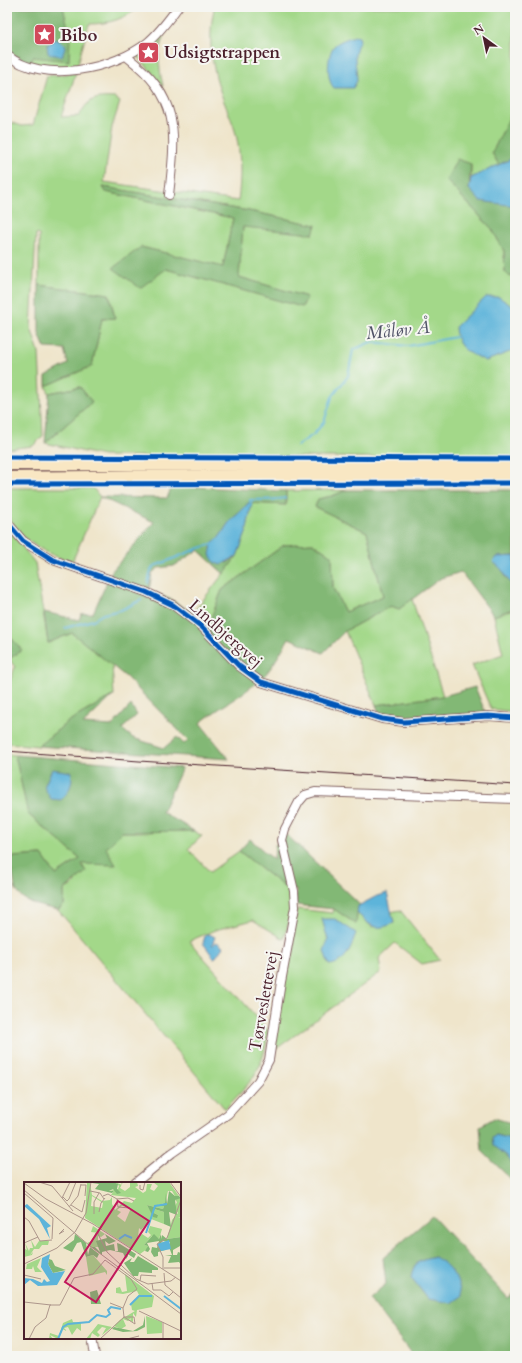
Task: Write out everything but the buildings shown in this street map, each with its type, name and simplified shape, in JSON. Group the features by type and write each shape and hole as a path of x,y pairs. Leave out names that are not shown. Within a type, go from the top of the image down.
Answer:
{"main road":[{"path":"7,464 515,465"},
{"path":"7,478 176,476 515,477"}],"street":[{"path":"7,55 27,67 45,72 64,71 106,63 126,56 148,42 167,22 178,7"},
{"path":"126,56 153,79 168,107 173,124 174,147 169,195"},
{"name":"Lindbjergvej","path":"7,522 24,541 53,560 146,592 173,605 202,627 239,666 261,682 382,719 404,722 488,716 515,718"},
{"name":"Tørveslettevej","path":"136,1182 172,1153 228,1114 258,1081 269,1060 281,982 295,907 294,891 282,840 285,829 299,802 305,795 315,792 515,799"},
{"path":"92,1339 95,1356"}],"green space":[{"path":"7,7 63,7 70,35 69,61 33,57 29,64 7,51"},
{"path":"63,7 140,7 128,15 116,20 89,24 77,67 54,70 29,64 64,12"},
{"path":"212,7 515,7 515,106 492,153 499,165 471,178 471,164 446,180 492,229 504,251 505,272 510,277 515,273 515,458 103,456 45,443 92,402 80,387 49,393 46,386 92,366 102,319 115,318 109,294 39,285 39,235 36,234 31,328 39,353 43,436 33,446 7,449 7,121 22,126 33,125 47,76 76,73 61,117 79,116 86,105 93,100 115,98 120,102 112,127 104,182 238,201 240,167 238,142 213,66 211,32 214,9","holes":["103,187 249,211 315,225 313,234 243,226 239,277 307,297 302,307 166,269 141,247 223,267 233,218 106,192"]},
{"path":"166,29 161,44 159,57 163,86 138,56 140,52"},
{"path":"515,106 515,157 499,165 492,153"},
{"path":"457,159 471,164 469,189 515,206 515,273 510,277 505,272 504,251 492,229 446,180"},
{"path":"103,187 249,211 316,225 313,234 243,227 239,277 307,297 302,307 166,269 140,288 113,268 141,247 223,267 233,218 106,192"},
{"path":"39,285 109,294 115,318 102,319 92,366 46,386 46,376 68,364 64,349 45,348 39,334"},
{"path":"80,387 92,402 45,443 49,393"},
{"path":"172,486 286,491 286,505 248,503 243,510 229,522 219,538 212,544 211,549 227,563 237,556 224,574 198,550 174,566 158,568 152,573 149,590 172,600 209,623 222,590 284,545 312,543 332,556 333,588 345,612 383,596 367,532 315,507 318,499 332,496 347,490 515,490 515,556 497,557 506,578 512,585 515,580 515,608 494,616 461,572 441,578 399,609 391,606 345,631 323,653 289,638 273,665 261,679 200,723 229,759 38,746 69,721 114,695 83,724 112,726 131,705 137,715 122,729 133,738 164,748 177,737 184,744 188,740 126,677 72,633 48,643 44,612 79,620 81,614 93,613 112,571 154,522 100,497 167,498"},
{"path":"7,488 93,488 100,497 72,562 44,551 19,532 13,525 7,513"},
{"path":"347,490 332,496 318,499 315,507 367,532 383,596 345,612 333,588 332,556 312,543 284,545 222,590 209,623 193,613 237,556 246,533 252,503 286,505 286,491"},
{"path":"9,530 35,563 48,643 72,633 112,665 114,695 69,721 38,746 7,743 7,690 15,667 9,659 22,650 7,633 7,532"},
{"path":"412,599 443,696 376,705 345,631 391,606 399,609"},
{"path":"515,608 515,712 491,709 472,665 503,654 494,616"},
{"path":"7,634 22,650 9,659 7,656"},
{"path":"475,687 486,714 403,720 381,717 376,705 443,696"},
{"path":"7,754 15,755 28,814 80,859 56,875 42,855 12,857 7,848"},
{"path":"15,755 182,768 162,812 194,831 122,832 106,848 116,865 82,864 86,872 64,890 64,905 58,910 27,901 15,887 12,872 7,864 7,848 12,857 42,855 56,875 80,859 28,814"},
{"path":"194,831 202,836 188,849 210,872 239,851 288,890 293,908 284,939 253,920 215,930 189,941 268,1030 260,1065 243,1090 225,1109 58,910 64,905 64,890 74,884 82,864 106,848 122,832"},
{"path":"286,834 360,905 358,907 356,924 334,909 296,905 296,890 288,890 239,851 250,839 274,860 275,845"},
{"path":"297,909 333,913 334,909 356,924 357,913 372,927 394,923 391,912 400,910 440,960 422,964 395,943 379,958 381,972 272,1052"},
{"path":"494,1118 515,1124 515,1140 496,1135 493,1145 504,1153 513,1165 515,1183 482,1151 480,1126"},
{"path":"432,1216 508,1298 515,1292 515,1356 413,1356 369,1298 386,1284 383,1258","holes":["435,1257 428,1299 411,1277 412,1272 418,1262"]}],"water":[{"path":"355,36 359,37 360,40 355,56 357,81 353,88 334,88 331,84 328,67 332,50 338,43"},
{"path":"56,39 66,45 62,57 48,53 47,45"},
{"path":"515,157 515,206 480,201 469,189 471,178"},
{"path":"486,297 499,297 515,308 515,350 486,361 464,349 458,340 455,327"},
{"path":"248,503 252,503 246,533 237,556 221,565 215,563 210,555 212,544 219,538 229,522 243,510"},
{"path":"515,556 515,580 512,585 502,571 493,562 497,557"},
{"path":"52,769 71,772 72,780 70,787 61,800 51,799 44,787"},
{"path":"387,893 394,923 382,927 374,926 357,913 358,906 377,896"},
{"path":"322,919 335,919 356,933 347,954 340,962 335,964 329,965 324,951 328,940"},
{"path":"209,934 215,937 212,945 217,942 223,947 214,958 203,943 205,936"},
{"path":"496,1135 515,1140 515,1168 507,1156 493,1145 492,1138"},
{"path":"435,1257 445,1264 456,1278 461,1296 451,1303 428,1299 411,1277 412,1272 418,1262"}],"waterway":[{"name":"Måløv Å","path":"297,446 314,434 324,422 332,397 348,376 353,350 371,342 408,346 456,337"},
{"name":"Måløv Å","path":"251,504 250,500 272,500 285,498"},
{"name":"Måløv Å","path":"148,583 151,570 154,566 199,548 214,544"},
{"name":"Måløv Å","path":"65,628 93,620 103,614 121,610 141,600"}],"tram line":[{"path":"7,751 515,785"}],"cycle path":[{"path":"7,457 515,459"},
{"path":"7,484 515,483"},
{"path":"7,522 23,541 53,560 146,592 173,605 202,627 239,666 261,682 382,719 404,722 488,716 515,718"}],"place":[{"name":"Bibo","path":"44,35"},
{"name":"Udsigtstrappen","path":"148,52"}]}
